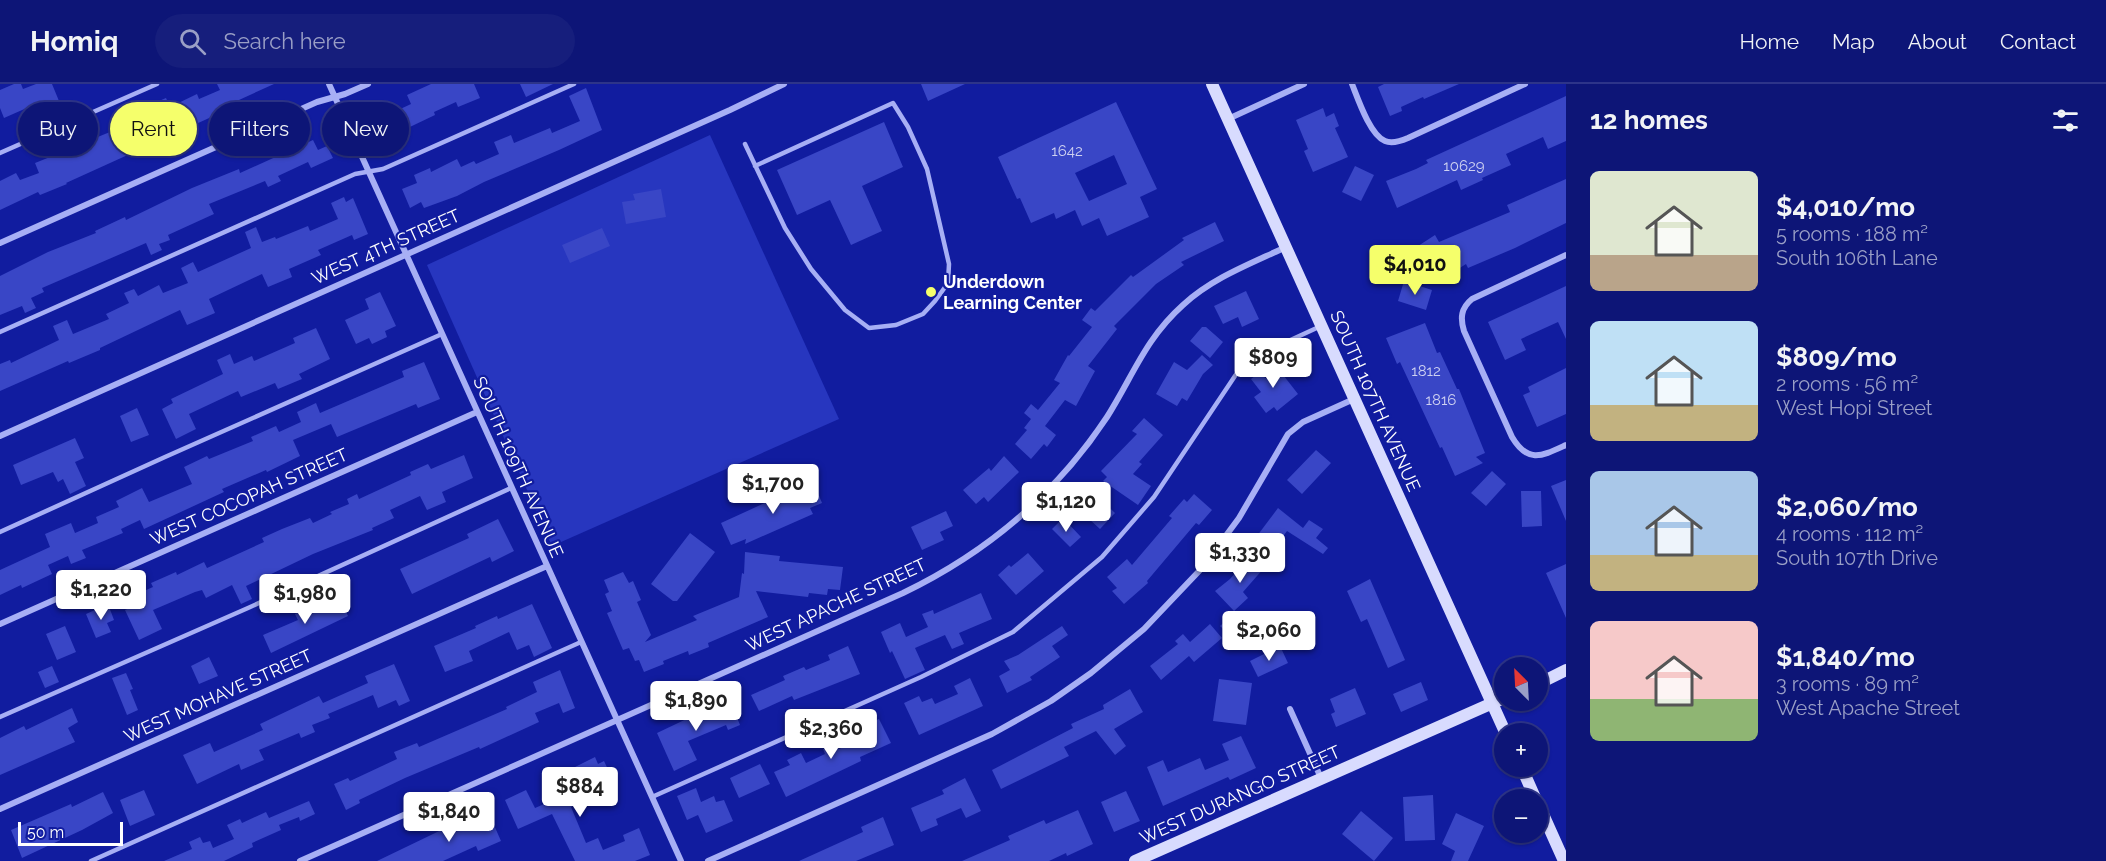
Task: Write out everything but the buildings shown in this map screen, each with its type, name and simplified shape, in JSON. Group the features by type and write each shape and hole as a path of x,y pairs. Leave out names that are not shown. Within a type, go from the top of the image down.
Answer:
{"main road":[{"name":"SOUTH 107TH AVENUE","path":"1212,84 1501,723"},
{"path":"1548,679 1566,670"},
{"name":"WEST DURANGO STREET","path":"1135,861 1492,704"},
{"path":"1548,825 1564,861"}],"street":[{"name":"SOUTH 109TH AVENUE","path":"330,84 681,861"},
{"path":"0,243 317,102 368,84"},
{"name":"WEST 4TH STREET","path":"0,436 784,84"},
{"path":"1228,119 1304,84"},
{"path":"1352,84 1374,131 1385,141 1393,142 1408,138 1525,84"},
{"name":"WEST APACHE STREET","path":"300,861 918,585 950,568 982,547 1041,498 1074,461 1113,406 1144,350 1173,314 1211,283 1286,247"},
{"path":"1566,255 1479,296 1467,304 1461,316 1464,331 1512,437 1521,450 1527,454 1542,455 1566,445"},
{"path":"708,861 992,734 1051,701 1091,673 1144,629 1202,568 1239,518 1288,434 1303,422 1355,399"},
{"name":"WEST COCOPAH STREET","path":"0,624 477,412"},
{"name":"WEST MOHAVE STREET","path":"0,809 546,566"},
{"path":"1290,709 1321,778"}],"lane":[{"path":"0,153 156,84"},
{"path":"0,332 355,174 382,169 574,84"},
{"path":"744,144 784,228 811,269 845,310 869,328 896,325 923,314 948,283 949,264 927,169 908,127 893,103 755,166"},
{"path":"652,797 921,677 1013,632 1102,557 1154,498 1245,362 1321,326"},
{"path":"0,532 442,334"},
{"path":"0,717 512,488"},
{"path":"91,861 581,642"}],"shaded area":[{"path":"710,135 839,419 552,546 427,265"}],"place":[{"name":"Underdown Learning Center","path":"931,292"}]}
